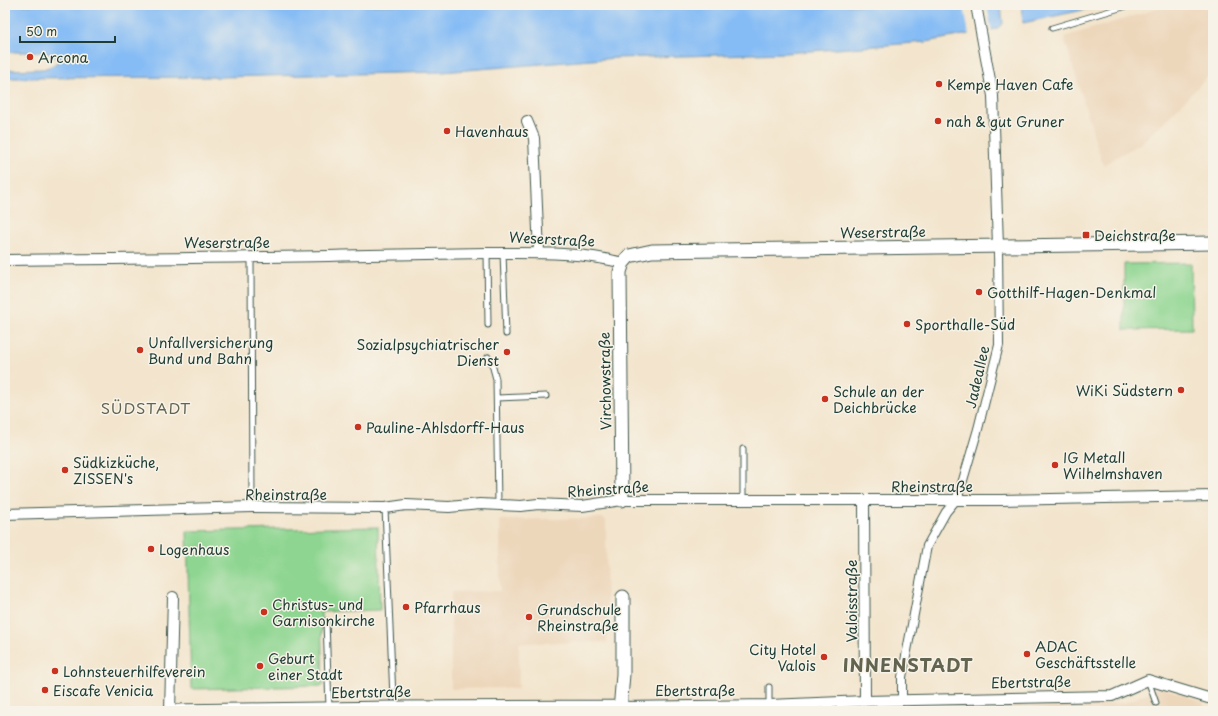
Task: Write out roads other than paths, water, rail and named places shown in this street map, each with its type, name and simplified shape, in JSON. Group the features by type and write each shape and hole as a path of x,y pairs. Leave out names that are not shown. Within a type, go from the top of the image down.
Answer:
{"street":[{"name":"Jadeallee","path":"902,700 902,677 927,546 946,512 956,500 969,463 999,345 998,246 993,96 976,5"},
{"path":"527,121 534,138 539,253"},
{"name":"Weserstraße","path":"5,260 251,258 539,253 592,256 623,263 630,256 652,251 888,249 1213,243"},
{"name":"Virchowstraße","path":"622,500 620,272 623,263"},
{"name":"Rheinstraße","path":"5,514 252,507 385,508 406,505 449,507 480,504 582,506 622,500 956,500 1213,496"},
{"name":"Valoisstraße","path":"864,500 865,701"},
{"name":"Ebertstraße","path":"173,597 171,711 328,709 393,703 646,709 865,701 1112,696 1148,680"},
{"path":"621,709 623,674 623,597"},
{"path":"1148,680 1208,698 1213,698"}],"lane":[{"path":"1052,28 1130,5"},
{"path":"487,253 488,325"},
{"path":"503,253 506,334"},
{"path":"251,258 252,507"},
{"path":"488,357 492,364 496,379 498,505"},
{"path":"497,398 546,396"},
{"path":"743,449 743,499"},
{"path":"385,508 393,703"},
{"path":"326,620 328,709"},
{"path":"1148,680 1156,703"},
{"path":"769,687 769,705"}],"water":[{"path":"5,5 1001,5 1003,24 996,29 926,42 785,53 616,58 442,72 221,77 5,78 5,70 43,69 52,66 59,61 52,54 43,52 5,52"},
{"path":"1021,5 1106,5 1023,23"}],"place":[{"name":"Arcona","path":"30,57"},
{"name":"Kempe Haven Cafe","path":"939,84"},
{"name":"nah & gut Gruner","path":"938,121"},
{"name":"Havenhaus","path":"447,131"},
{"name":"Deichstraße","path":"1086,235"},
{"name":"Gotthilf-Hagen-Denkmal","path":"979,292"},
{"name":"Sporthalle-Süd","path":"907,324"},
{"name":"Unfallversicherung Bund und Bahn","path":"140,350"},
{"name":"Sozialpsychiatrischer Dienst","path":"507,352"},
{"name":"WiKi Südstern","path":"1181,390"},
{"name":"Schule an der Deichbrücke","path":"825,399"},
{"name":"Pauline-Ahlsdorff-Haus","path":"358,427"},
{"name":"IG Metall Wilhelmshaven","path":"1055,465"},
{"name":"Südkizküche, ZISSEN's","path":"65,470"},
{"name":"Logenhaus","path":"151,549"},
{"name":"Pfarrhaus","path":"406,607"},
{"name":"Christus- und Garnisonkirche","path":"264,612"},
{"name":"Grundschule Rheinstraße","path":"529,617"},
{"name":"ADAC Geschäftsstelle","path":"1027,654"},
{"name":"City Hotel Valois","path":"824,657"},
{"name":"Geburt einer Stadt","path":"260,666"},
{"name":"Lohnsteuerhilfeverein","path":"55,671"},
{"name":"Eiscafe Venicia","path":"45,690"}],"district":[{"name":"SÜDSTADT","path":"146,407"},
{"name":"INNENSTADT","path":"908,664"}]}
